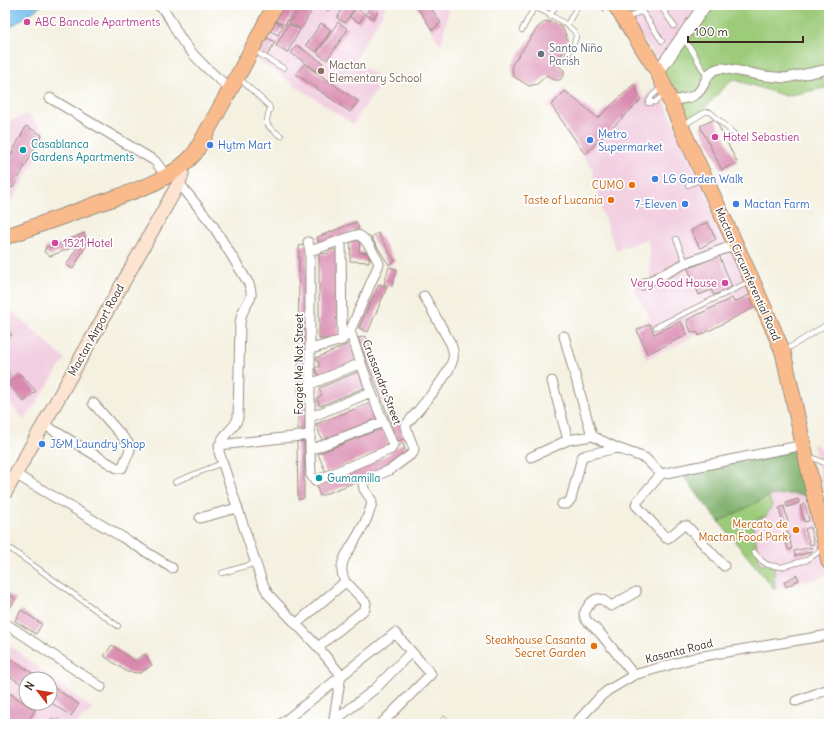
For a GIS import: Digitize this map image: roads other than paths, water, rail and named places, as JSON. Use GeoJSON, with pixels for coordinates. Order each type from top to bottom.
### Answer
{"type":"FeatureCollection","features":[{"type":"Feature","properties":{"kind":"main road"},"geometry":{"type":"LineString","coordinates":[[5,237],[138,190],[173,180],[182,166],[195,153],[275,5]]}},
{"type":"Feature","properties":{"kind":"main road","name":"Mactan Circumferential Road"},"geometry":{"type":"LineString","coordinates":[[615,5],[665,88],[681,127],[752,280],[783,352],[823,521],[829,562]]}},
{"type":"Feature","properties":{"kind":"main road","name":"Mactan Airport Road"},"geometry":{"type":"LineString","coordinates":[[5,493],[44,424],[173,180]]}},
{"type":"Feature","properties":{"kind":"street"},"geometry":{"type":"LineString","coordinates":[[158,5],[169,18],[183,43],[210,71],[234,82]]}},
{"type":"Feature","properties":{"kind":"street"},"geometry":{"type":"LineString","coordinates":[[705,5],[682,38],[665,88],[696,94],[700,90],[707,76],[717,68],[786,78],[829,69]]}},
{"type":"Feature","properties":{"kind":"street"},"geometry":{"type":"LineString","coordinates":[[50,98],[155,161],[212,224],[249,284],[251,299],[242,314],[240,323],[238,418],[235,424],[222,438],[219,444],[219,452],[262,582],[268,594],[318,647],[341,675]]}},
{"type":"Feature","properties":{"kind":"street"},"geometry":{"type":"LineString","coordinates":[[310,251],[356,235],[360,235],[379,264],[350,331],[342,340],[311,349]]}},
{"type":"Feature","properties":{"kind":"street"},"geometry":{"type":"LineString","coordinates":[[341,241],[342,340]]}},
{"type":"Feature","properties":{"kind":"street","name":"Forget Me Not Street"},"geometry":{"type":"LineString","coordinates":[[308,242],[310,251],[311,475],[316,481],[320,480]]}},
{"type":"Feature","properties":{"kind":"street"},"geometry":{"type":"LineString","coordinates":[[642,285],[686,263],[735,244]]}},
{"type":"Feature","properties":{"kind":"street"},"geometry":{"type":"LineString","coordinates":[[318,647],[365,609],[366,606],[364,601],[345,582],[342,565],[362,528],[371,507],[372,501],[364,489],[363,483],[365,480],[390,470],[413,452],[414,449],[406,426],[447,372],[453,358],[451,344],[424,296]]}},
{"type":"Feature","properties":{"kind":"street","name":"Crussandra Street"},"geometry":{"type":"LineString","coordinates":[[320,480],[391,449],[393,445],[371,392],[350,331]]}},
{"type":"Feature","properties":{"kind":"street"},"geometry":{"type":"LineString","coordinates":[[564,336],[592,436]]}},
{"type":"Feature","properties":{"kind":"street"},"geometry":{"type":"LineString","coordinates":[[311,384],[361,363]]}},
{"type":"Feature","properties":{"kind":"street"},"geometry":{"type":"LineString","coordinates":[[552,381],[568,440]]}},
{"type":"Feature","properties":{"kind":"street"},"geometry":{"type":"LineString","coordinates":[[311,417],[371,392]]}},
{"type":"Feature","properties":{"kind":"street"},"geometry":{"type":"LineString","coordinates":[[44,424],[117,468],[122,468],[130,450],[129,444],[93,403]]}},
{"type":"Feature","properties":{"kind":"street"},"geometry":{"type":"LineString","coordinates":[[310,450],[383,422]]}},
{"type":"Feature","properties":{"kind":"street"},"geometry":{"type":"LineString","coordinates":[[219,444],[310,435]]}},
{"type":"Feature","properties":{"kind":"street"},"geometry":{"type":"LineString","coordinates":[[531,457],[568,440],[592,436],[617,448],[645,458],[662,474]]}},
{"type":"Feature","properties":{"kind":"street"},"geometry":{"type":"LineString","coordinates":[[562,504],[568,504],[571,499],[582,457],[586,454],[617,448]]}},
{"type":"Feature","properties":{"kind":"street"},"geometry":{"type":"LineString","coordinates":[[724,566],[687,526],[683,526],[666,538],[647,516],[637,508],[636,502],[662,474],[805,450]]}},
{"type":"Feature","properties":{"kind":"street"},"geometry":{"type":"LineString","coordinates":[[15,474],[172,568]]}},
{"type":"Feature","properties":{"kind":"street"},"geometry":{"type":"LineString","coordinates":[[200,518],[237,508]]}},
{"type":"Feature","properties":{"kind":"street"},"geometry":{"type":"LineString","coordinates":[[296,624],[345,582]]}},
{"type":"Feature","properties":{"kind":"street"},"geometry":{"type":"LineString","coordinates":[[634,675],[600,632],[586,620],[584,614],[590,603],[596,600],[602,600],[611,606],[636,592]]}},
{"type":"Feature","properties":{"kind":"street"},"geometry":{"type":"LineString","coordinates":[[5,623],[101,687]]}},
{"type":"Feature","properties":{"kind":"street"},"geometry":{"type":"LineString","coordinates":[[281,724],[395,633],[410,652],[430,672],[430,676],[381,724]]}},
{"type":"Feature","properties":{"kind":"street","name":"Kasanta Road"},"geometry":{"type":"LineString","coordinates":[[575,724],[607,691],[634,675],[697,657],[829,635]]}},
{"type":"Feature","properties":{"kind":"street"},"geometry":{"type":"LineString","coordinates":[[332,723],[376,688],[410,652]]}},
{"type":"Feature","properties":{"kind":"street"},"geometry":{"type":"LineString","coordinates":[[332,723],[341,675]]}},
{"type":"Feature","properties":{"kind":"street"},"geometry":{"type":"LineString","coordinates":[[796,701],[829,689]]}},
{"type":"Feature","properties":{"kind":"lane"},"geometry":{"type":"LineString","coordinates":[[550,16],[556,5]]}},
{"type":"Feature","properties":{"kind":"lane"},"geometry":{"type":"LineString","coordinates":[[566,25],[578,5]]}},
{"type":"Feature","properties":{"kind":"lane"},"geometry":{"type":"LineString","coordinates":[[600,5],[606,9],[611,5]]}},
{"type":"Feature","properties":{"kind":"lane"},"geometry":{"type":"LineString","coordinates":[[660,5],[674,26]]}},
{"type":"Feature","properties":{"kind":"lane"},"geometry":{"type":"LineString","coordinates":[[522,30],[535,6],[566,25],[575,33],[576,37],[564,62]]}},
{"type":"Feature","properties":{"kind":"lane"},"geometry":{"type":"LineString","coordinates":[[625,20],[639,12],[643,13],[662,41]]}},
{"type":"Feature","properties":{"kind":"lane"},"geometry":{"type":"LineString","coordinates":[[682,38],[692,49],[707,76]]}},
{"type":"Feature","properties":{"kind":"lane"},"geometry":{"type":"LineString","coordinates":[[252,49],[283,68]]}},
{"type":"Feature","properties":{"kind":"lane"},"geometry":{"type":"LineString","coordinates":[[234,82],[269,106],[270,108],[266,118],[268,125],[280,136]]}},
{"type":"Feature","properties":{"kind":"lane"},"geometry":{"type":"LineString","coordinates":[[681,127],[705,112],[710,112],[734,134]]}},
{"type":"Feature","properties":{"kind":"lane"},"geometry":{"type":"LineString","coordinates":[[688,185],[704,177]]}},
{"type":"Feature","properties":{"kind":"lane"},"geometry":{"type":"LineString","coordinates":[[676,239],[686,263]]}},
{"type":"Feature","properties":{"kind":"lane"},"geometry":{"type":"LineString","coordinates":[[656,326],[752,280]]}},
{"type":"Feature","properties":{"kind":"lane"},"geometry":{"type":"LineString","coordinates":[[783,352],[829,324]]}},
{"type":"Feature","properties":{"kind":"lane"},"geometry":{"type":"LineString","coordinates":[[805,450],[829,466]]}},
{"type":"Feature","properties":{"kind":"lane"},"geometry":{"type":"LineString","coordinates":[[175,482],[222,462]]}},
{"type":"Feature","properties":{"kind":"lane"},"geometry":{"type":"LineString","coordinates":[[5,545],[118,626]]}},
{"type":"Feature","properties":{"kind":"lane"},"geometry":{"type":"LineString","coordinates":[[754,552],[768,565],[781,567],[807,560],[827,546]]}},
{"type":"Feature","properties":{"kind":"lane"},"geometry":{"type":"LineString","coordinates":[[222,572],[256,563]]}},
{"type":"Feature","properties":{"kind":"lane"},"geometry":{"type":"LineString","coordinates":[[444,719],[450,724]]}},
{"type":"Feature","properties":{"kind":"water"},"geometry":{"type":"Polygon","coordinates":[[[5,5],[42,5],[5,31],[5,5]]]}},
{"type":"Feature","properties":{"kind":"place","name":"ABC Bancale Apartments"},"geometry":{"type":"Point","coordinates":[27,22]}},
{"type":"Feature","properties":{"kind":"place","name":"Santo Niño Parish"},"geometry":{"type":"Point","coordinates":[541,54]}},
{"type":"Feature","properties":{"kind":"place","name":"Mactan Elementary School"},"geometry":{"type":"Point","coordinates":[321,71]}},
{"type":"Feature","properties":{"kind":"place","name":"Hotel Sebastien"},"geometry":{"type":"Point","coordinates":[715,137]}},
{"type":"Feature","properties":{"kind":"place","name":"Metro Supermarket"},"geometry":{"type":"Point","coordinates":[590,140]}},
{"type":"Feature","properties":{"kind":"place","name":"Hytm Mart"},"geometry":{"type":"Point","coordinates":[210,145]}},
{"type":"Feature","properties":{"kind":"place","name":"Casablanca Gardens Apartments"},"geometry":{"type":"Point","coordinates":[23,150]}},
{"type":"Feature","properties":{"kind":"place","name":"LG Garden Walk"},"geometry":{"type":"Point","coordinates":[655,179]}},
{"type":"Feature","properties":{"kind":"place","name":"CUMO"},"geometry":{"type":"Point","coordinates":[632,185]}},
{"type":"Feature","properties":{"kind":"place","name":"Taste of Lucania"},"geometry":{"type":"Point","coordinates":[611,200]}},
{"type":"Feature","properties":{"kind":"place","name":"7-Eleven"},"geometry":{"type":"Point","coordinates":[685,204]}},
{"type":"Feature","properties":{"kind":"place","name":"Mactan Farm"},"geometry":{"type":"Point","coordinates":[736,204]}},
{"type":"Feature","properties":{"kind":"place","name":"1521 Hotel"},"geometry":{"type":"Point","coordinates":[55,243]}},
{"type":"Feature","properties":{"kind":"place","name":"Very Good House"},"geometry":{"type":"Point","coordinates":[725,283]}},
{"type":"Feature","properties":{"kind":"place","name":"J&M Laundry Shop"},"geometry":{"type":"Point","coordinates":[42,444]}},
{"type":"Feature","properties":{"kind":"place","name":"Gumamilla"},"geometry":{"type":"Point","coordinates":[319,478]}},
{"type":"Feature","properties":{"kind":"place","name":"Mercato de Mactan Food Park"},"geometry":{"type":"Point","coordinates":[796,530]}},
{"type":"Feature","properties":{"kind":"place","name":"Steakhouse Casanta Secret Garden"},"geometry":{"type":"Point","coordinates":[594,646]}}]}
